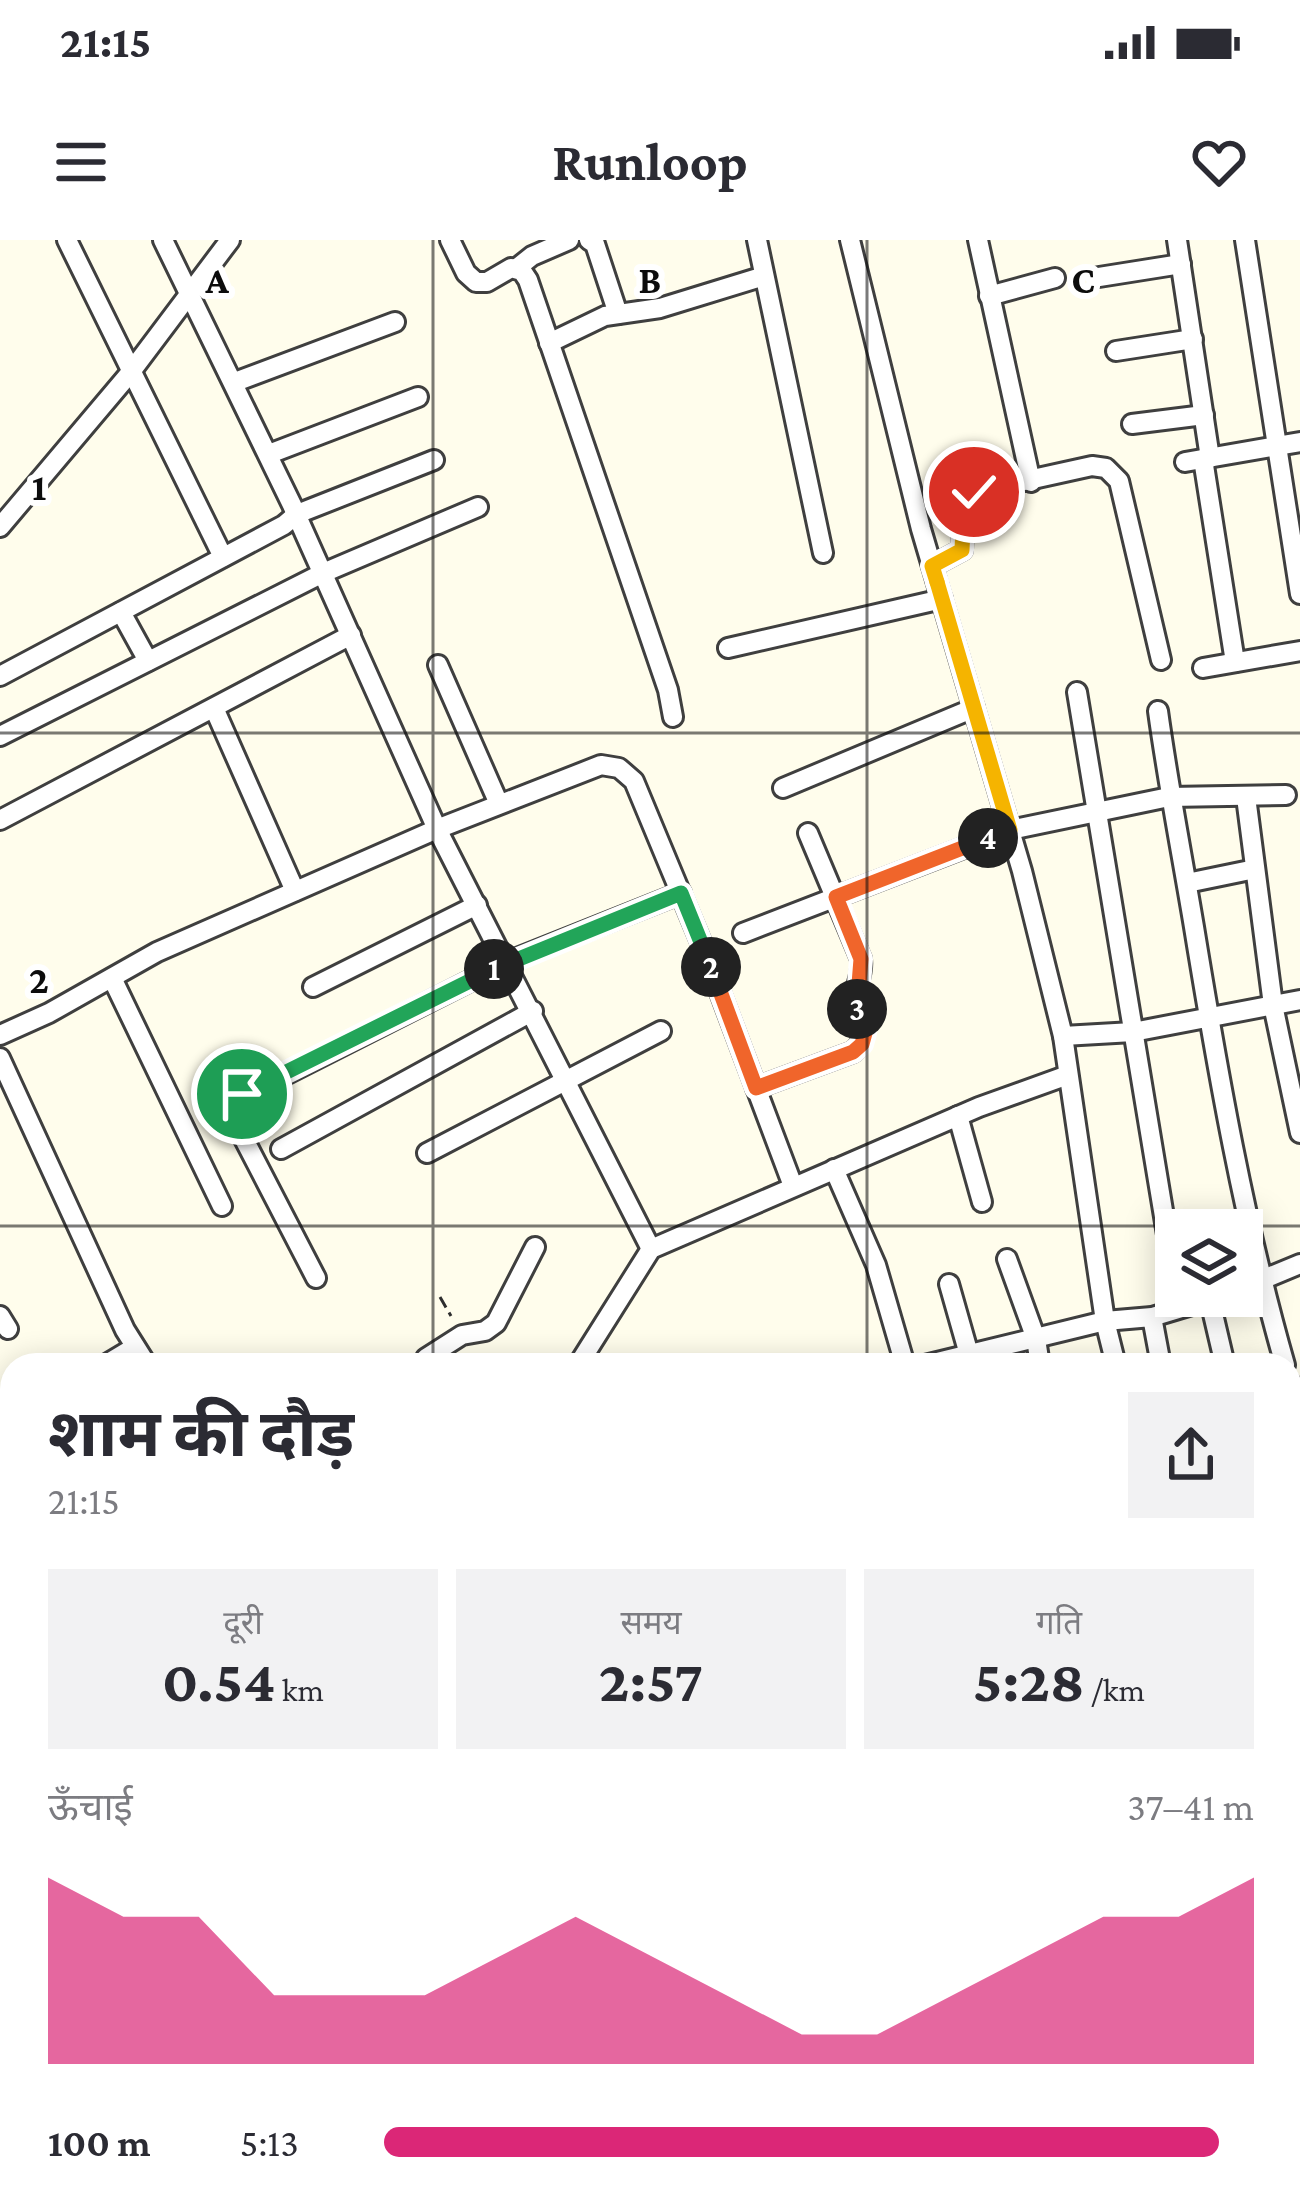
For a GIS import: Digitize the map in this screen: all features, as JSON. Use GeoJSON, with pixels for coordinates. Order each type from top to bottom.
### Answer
{"type":"FeatureCollection","features":[{"type":"Feature","properties":{"kind":"street"},"geometry":{"type":"LineString","coordinates":[[67,240],[223,557]]}},
{"type":"Feature","properties":{"kind":"street"},"geometry":{"type":"LineString","coordinates":[[163,240],[297,514],[437,830],[651,1249]]}},
{"type":"Feature","properties":{"kind":"street"},"geometry":{"type":"LineString","coordinates":[[0,527],[130,373],[230,240]]}},
{"type":"Feature","properties":{"kind":"street"},"geometry":{"type":"LineString","coordinates":[[450,240],[466,273],[476,282],[517,268],[569,240]]}},
{"type":"Feature","properties":{"kind":"street"},"geometry":{"type":"LineString","coordinates":[[590,240],[618,314]]}},
{"type":"Feature","properties":{"kind":"street"},"geometry":{"type":"LineString","coordinates":[[757,240],[823,553]]}},
{"type":"Feature","properties":{"kind":"street"},"geometry":{"type":"LineString","coordinates":[[850,240],[932,566],[1010,830],[1063,1036],[1113,1353]]}},
{"type":"Feature","properties":{"kind":"street"},"geometry":{"type":"LineString","coordinates":[[978,240],[1031,482]]}},
{"type":"Feature","properties":{"kind":"street"},"geometry":{"type":"LineString","coordinates":[[1178,240],[1204,415],[1199,460],[1235,662]]}},
{"type":"Feature","properties":{"kind":"street"},"geometry":{"type":"LineString","coordinates":[[1244,240],[1300,594]]}},
{"type":"Feature","properties":{"kind":"street"},"geometry":{"type":"LineString","coordinates":[[1099,277],[1181,264]]}},
{"type":"Feature","properties":{"kind":"street"},"geometry":{"type":"LineString","coordinates":[[517,268],[528,280],[673,717]]}},
{"type":"Feature","properties":{"kind":"street"},"geometry":{"type":"LineString","coordinates":[[549,343],[618,314],[660,308],[764,276]]}},
{"type":"Feature","properties":{"kind":"street"},"geometry":{"type":"LineString","coordinates":[[989,296],[1055,278]]}},
{"type":"Feature","properties":{"kind":"street"},"geometry":{"type":"LineString","coordinates":[[235,382],[395,322]]}},
{"type":"Feature","properties":{"kind":"street"},"geometry":{"type":"LineString","coordinates":[[1116,351],[1192,339]]}},
{"type":"Feature","properties":{"kind":"street"},"geometry":{"type":"LineString","coordinates":[[268,454],[418,397]]}},
{"type":"Feature","properties":{"kind":"street"},"geometry":{"type":"LineString","coordinates":[[1132,424],[1204,415]]}},
{"type":"Feature","properties":{"kind":"street"},"geometry":{"type":"LineString","coordinates":[[1199,460],[1300,442]]}},
{"type":"Feature","properties":{"kind":"street"},"geometry":{"type":"LineString","coordinates":[[0,676],[297,514],[434,460]]}},
{"type":"Feature","properties":{"kind":"street"},"geometry":{"type":"LineString","coordinates":[[932,566],[962,550],[967,496],[974,492],[1092,466],[1106,468],[1119,481],[1161,660]]}},
{"type":"Feature","properties":{"kind":"street"},"geometry":{"type":"LineString","coordinates":[[0,736],[322,573],[478,507]]}},
{"type":"Feature","properties":{"kind":"street"},"geometry":{"type":"LineString","coordinates":[[728,648],[942,599]]}},
{"type":"Feature","properties":{"kind":"street"},"geometry":{"type":"LineString","coordinates":[[121,611],[148,661]]}},
{"type":"Feature","properties":{"kind":"street"},"geometry":{"type":"LineString","coordinates":[[0,820],[351,635]]}},
{"type":"Feature","properties":{"kind":"street"},"geometry":{"type":"LineString","coordinates":[[1203,668],[1300,651]]}},
{"type":"Feature","properties":{"kind":"street"},"geometry":{"type":"LineString","coordinates":[[439,665],[499,804]]}},
{"type":"Feature","properties":{"kind":"street"},"geometry":{"type":"LineString","coordinates":[[1077,692],[1163,1209]]}},
{"type":"Feature","properties":{"kind":"street"},"geometry":{"type":"LineString","coordinates":[[214,708],[296,892]]}},
{"type":"Feature","properties":{"kind":"street"},"geometry":{"type":"LineString","coordinates":[[783,788],[974,708]]}},
{"type":"Feature","properties":{"kind":"street"},"geometry":{"type":"LineString","coordinates":[[1158,711],[1239,1209]]}},
{"type":"Feature","properties":{"kind":"street"},"geometry":{"type":"LineString","coordinates":[[0,1035],[50,1013],[158,952],[601,764],[619,768],[634,781],[793,1186]]}},
{"type":"Feature","properties":{"kind":"street"},"geometry":{"type":"LineString","coordinates":[[743,933],[1010,830],[1169,797],[1286,795]]}},
{"type":"Feature","properties":{"kind":"street"},"geometry":{"type":"LineString","coordinates":[[1246,797],[1273,1005],[1300,1133]]}},
{"type":"Feature","properties":{"kind":"street"},"geometry":{"type":"LineString","coordinates":[[756,1088],[853,1052],[865,1033],[855,997],[861,959],[808,833]]}},
{"type":"Feature","properties":{"kind":"street"},"geometry":{"type":"LineString","coordinates":[[1186,883],[1255,869]]}},
{"type":"Feature","properties":{"kind":"street"},"geometry":{"type":"LineString","coordinates":[[316,1278],[230,1112],[232,1102],[507,962],[681,893]]}},
{"type":"Feature","properties":{"kind":"street"},"geometry":{"type":"LineString","coordinates":[[313,987],[477,905]]}},
{"type":"Feature","properties":{"kind":"street"},"geometry":{"type":"LineString","coordinates":[[112,978],[221,1206]]}},
{"type":"Feature","properties":{"kind":"street"},"geometry":{"type":"LineString","coordinates":[[1063,1036],[1133,1032],[1300,1000]]}},
{"type":"Feature","properties":{"kind":"street"},"geometry":{"type":"LineString","coordinates":[[281,1148],[532,1011]]}},
{"type":"Feature","properties":{"kind":"street"},"geometry":{"type":"LineString","coordinates":[[427,1153],[661,1030]]}},
{"type":"Feature","properties":{"kind":"street"},"geometry":{"type":"LineString","coordinates":[[0,1058],[139,1353]]}},
{"type":"Feature","properties":{"kind":"street"},"geometry":{"type":"LineString","coordinates":[[586,1353],[651,1249],[958,1116],[1068,1075]]}},
{"type":"Feature","properties":{"kind":"street"},"geometry":{"type":"LineString","coordinates":[[958,1116],[982,1202]]}},
{"type":"Feature","properties":{"kind":"street"},"geometry":{"type":"LineString","coordinates":[[834,1169],[876,1265],[902,1353]]}},
{"type":"Feature","properties":{"kind":"street"},"geometry":{"type":"LineString","coordinates":[[440,1353],[462,1335],[485,1331],[496,1323],[536,1247]]}},
{"type":"Feature","properties":{"kind":"street"},"geometry":{"type":"LineString","coordinates":[[1007,1258],[1038,1353]]}},
{"type":"Feature","properties":{"kind":"street"},"geometry":{"type":"LineString","coordinates":[[1263,1279],[1300,1264]]}},
{"type":"Feature","properties":{"kind":"street"},"geometry":{"type":"LineString","coordinates":[[949,1284],[970,1353]]}},
{"type":"Feature","properties":{"kind":"street"},"geometry":{"type":"LineString","coordinates":[[1263,1313],[1280,1353]]}},
{"type":"Feature","properties":{"kind":"street"},"geometry":{"type":"LineString","coordinates":[[988,1353],[1105,1322],[1155,1315]]}},
{"type":"Feature","properties":{"kind":"street"},"geometry":{"type":"LineString","coordinates":[[1152,1317],[1159,1353]]}},
{"type":"Feature","properties":{"kind":"street"},"geometry":{"type":"LineString","coordinates":[[1218,1317],[1223,1353]]}},
{"type":"Feature","properties":{"kind":"street"},"geometry":{"type":"LineString","coordinates":[[124,1353],[135,1346]]}},
{"type":"Feature","properties":{"kind":"path"},"geometry":{"type":"LineString","coordinates":[[440,1297],[462,1335]]}},
{"type":"Feature","properties":{"kind":"route"},"geometry":{"type":"LineString","coordinates":[[242,1094],[507,962],[681,893],[756,1088],[853,1052],[865,1033],[855,997],[861,959],[836,897],[1010,830],[932,566],[962,550],[964,504],[974,492]]}}]}
